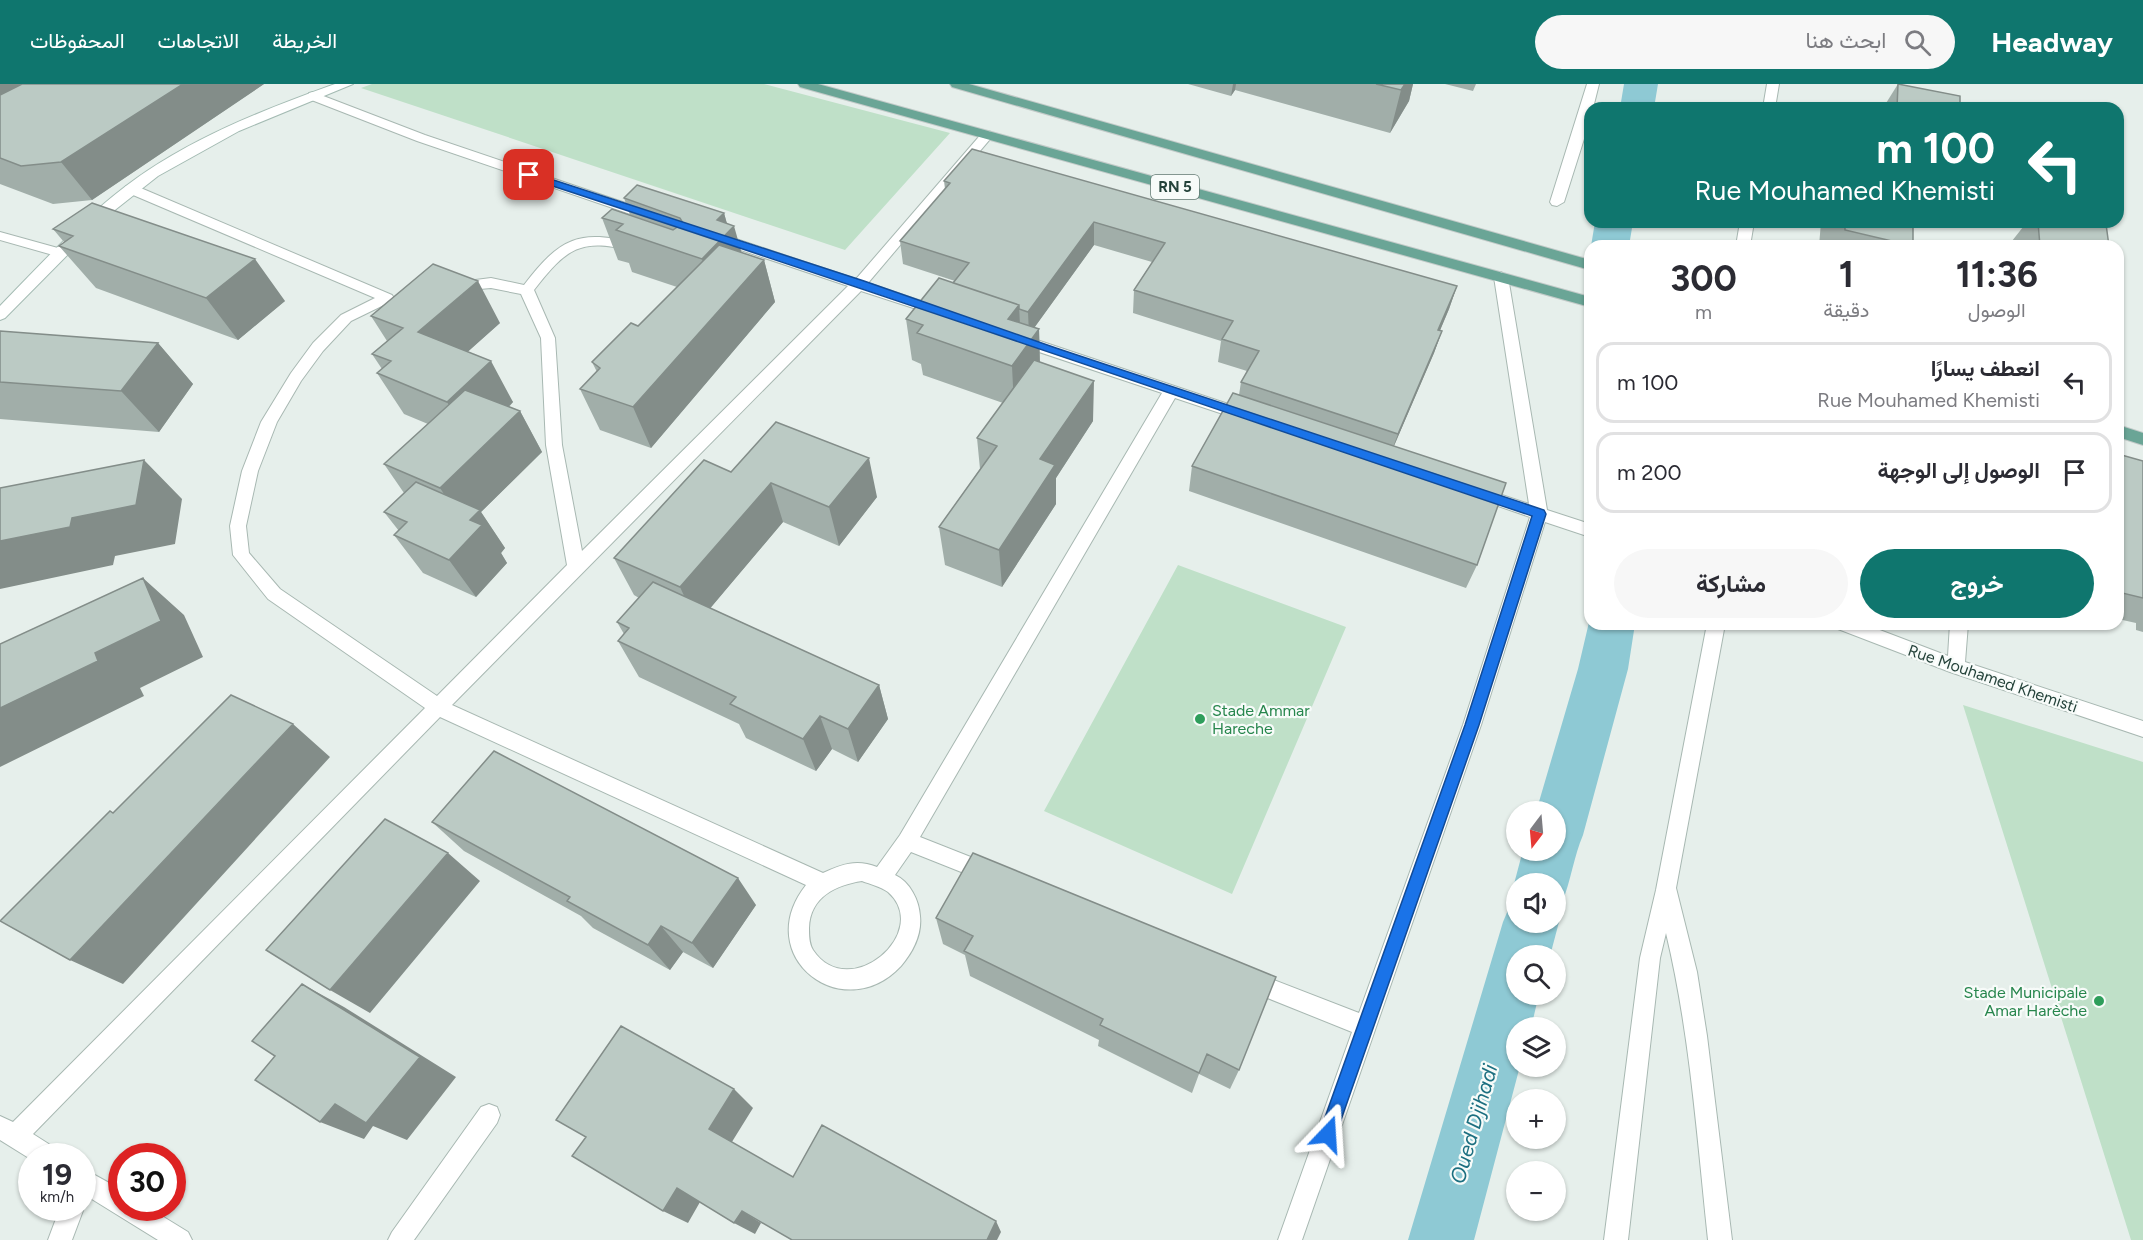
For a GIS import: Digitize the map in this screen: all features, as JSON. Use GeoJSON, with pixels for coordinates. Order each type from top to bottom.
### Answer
{"type":"FeatureCollection","features":[{"type":"Feature","properties":{"kind":"main road","name":"RN 5"},"geometry":{"type":"LineString","coordinates":[[804,84],[1584,300]]}},
{"type":"Feature","properties":{"kind":"main road","name":"RN 5"},"geometry":{"type":"LineString","coordinates":[[956,84],[1584,263]]}},
{"type":"Feature","properties":{"kind":"main road"},"geometry":{"type":"LineString","coordinates":[[2124,433],[2143,439]]}},
{"type":"Feature","properties":{"kind":"street"},"geometry":{"type":"LineString","coordinates":[[0,315],[60,253],[131,189],[168,164],[221,137],[313,96],[347,84]]}},
{"type":"Feature","properties":{"kind":"street"},"geometry":{"type":"LineString","coordinates":[[1588,102],[1593,84]]}},
{"type":"Feature","properties":{"kind":"street"},"geometry":{"type":"LineString","coordinates":[[1769,102],[1773,84]]}},
{"type":"Feature","properties":{"kind":"street"},"geometry":{"type":"LineString","coordinates":[[313,96],[421,138],[660,219]]}},
{"type":"Feature","properties":{"kind":"street"},"geometry":{"type":"LineString","coordinates":[[1557,202],[1584,119]]}},
{"type":"Feature","properties":{"kind":"street"},"geometry":{"type":"LineString","coordinates":[[27,1143],[8,1131],[439,708],[576,567],[860,283],[987,135]]}},
{"type":"Feature","properties":{"kind":"street"},"geometry":{"type":"LineString","coordinates":[[131,189],[393,297],[346,318],[318,347],[296,377],[269,422],[250,471],[238,526],[241,555],[274,594],[439,708],[823,883]]}},
{"type":"Feature","properties":{"kind":"street"},"geometry":{"type":"LineString","coordinates":[[704,234],[860,283],[957,317]]}},
{"type":"Feature","properties":{"kind":"street"},"geometry":{"type":"LineString","coordinates":[[0,236],[60,253]]}},
{"type":"Feature","properties":{"kind":"street"},"geometry":{"type":"LineString","coordinates":[[527,290],[542,271],[569,246],[590,239],[611,240],[644,251]]}},
{"type":"Feature","properties":{"kind":"street"},"geometry":{"type":"LineString","coordinates":[[1290,1240],[1472,725],[1539,514],[1502,277]]}},
{"type":"Feature","properties":{"kind":"street"},"geometry":{"type":"LineString","coordinates":[[442,288],[491,283],[527,290]]}},
{"type":"Feature","properties":{"kind":"street"},"geometry":{"type":"LineString","coordinates":[[527,290],[548,338],[554,445],[576,567]]}},
{"type":"Feature","properties":{"kind":"street"},"geometry":{"type":"LineString","coordinates":[[1000,333],[1260,421]]}},
{"type":"Feature","properties":{"kind":"street"},"geometry":{"type":"LineString","coordinates":[[883,875],[907,841],[1171,391]]}},
{"type":"Feature","properties":{"kind":"street"},"geometry":{"type":"LineString","coordinates":[[1461,488],[1584,529]]}},
{"type":"Feature","properties":{"kind":"street"},"geometry":{"type":"LineString","coordinates":[[1616,1240],[1650,958],[1666,888],[1715,630]]}},
{"type":"Feature","properties":{"kind":"street","name":"Rue Mouhamed Khemisti"},"geometry":{"type":"LineString","coordinates":[[1860,630],[1956,667],[2143,729]]}},
{"type":"Feature","properties":{"kind":"street"},"geometry":{"type":"LineString","coordinates":[[1956,667],[1959,630]]}},
{"type":"Feature","properties":{"kind":"street"},"geometry":{"type":"LineString","coordinates":[[907,841],[1005,881]]}},
{"type":"Feature","properties":{"kind":"street"},"geometry":{"type":"LineString","coordinates":[[863,871],[883,875],[898,886],[908,900],[912,918],[909,936],[900,954],[886,968],[867,977],[848,980],[829,976],[813,966],[802,951],[798,933],[801,915],[809,897],[823,883],[843,874],[863,871]]}},
{"type":"Feature","properties":{"kind":"street"},"geometry":{"type":"LineString","coordinates":[[1666,888],[1686,972],[1696,1036],[1720,1240]]}},
{"type":"Feature","properties":{"kind":"street"},"geometry":{"type":"LineString","coordinates":[[1235,974],[1366,1028]]}},
{"type":"Feature","properties":{"kind":"street"},"geometry":{"type":"LineString","coordinates":[[400,1240],[489,1115]]}},
{"type":"Feature","properties":{"kind":"street"},"geometry":{"type":"LineString","coordinates":[[60,1240],[67,1221]]}},
{"type":"Feature","properties":{"kind":"street"},"geometry":{"type":"LineString","coordinates":[[149,1221],[180,1240]]}},
{"type":"Feature","properties":{"kind":"green space"},"geometry":{"type":"Polygon","coordinates":[[[372,84],[764,84],[950,133],[845,250],[361,88],[372,84]]]}},
{"type":"Feature","properties":{"kind":"green space","name":"Stade Ammar Hareche"},"geometry":{"type":"Polygon","coordinates":[[[1178,565],[1346,627],[1232,894],[1044,811],[1178,565]]]}},
{"type":"Feature","properties":{"kind":"green space","name":"Stade Municipale Amar Harèche"},"geometry":{"type":"Polygon","coordinates":[[[1963,705],[2143,762],[2143,1240],[2131,1240],[1963,705]]]}},
{"type":"Feature","properties":{"kind":"building"},"geometry":{"type":"Polygon","coordinates":[[[22,84],[183,84],[61,162],[21,166],[0,158],[0,95],[22,84]]]}},
{"type":"Feature","properties":{"kind":"building"},"geometry":{"type":"Polygon","coordinates":[[[1376,84],[1405,84],[1401,90],[1376,84]]]}},
{"type":"Feature","properties":{"kind":"building"},"geometry":{"type":"Polygon","coordinates":[[[1898,84],[1960,96],[1960,102],[1897,102],[1898,84]]]}},
{"type":"Feature","properties":{"kind":"building"},"geometry":{"type":"Polygon","coordinates":[[[972,149],[1457,286],[1438,330],[1442,331],[1398,434],[1241,382],[1259,351],[1222,339],[1233,321],[1134,290],[1165,243],[1094,222],[1028,312],[1019,309],[1019,305],[953,283],[969,263],[900,241],[950,183],[944,181],[972,149]]]}},
{"type":"Feature","properties":{"kind":"building"},"geometry":{"type":"Polygon","coordinates":[[[637,185],[724,213],[717,220],[734,226],[702,259],[616,230],[623,224],[602,218],[612,209],[673,230],[683,223],[680,218],[624,198],[637,185]]]}},
{"type":"Feature","properties":{"kind":"building"},"geometry":{"type":"Polygon","coordinates":[[[92,203],[255,259],[206,298],[59,246],[73,236],[53,229],[92,203]]]}},
{"type":"Feature","properties":{"kind":"building"},"geometry":{"type":"Polygon","coordinates":[[[1845,228],[1913,228],[1913,240],[1888,240],[1845,230],[1845,228]]]}},
{"type":"Feature","properties":{"kind":"building"},"geometry":{"type":"Polygon","coordinates":[[[2038,228],[2107,228],[2108,240],[2040,240],[2038,228]]]}},
{"type":"Feature","properties":{"kind":"building"},"geometry":{"type":"Polygon","coordinates":[[[719,245],[764,260],[633,407],[580,389],[600,368],[592,362],[631,323],[638,326],[719,245]]]}},
{"type":"Feature","properties":{"kind":"building"},"geometry":{"type":"Polygon","coordinates":[[[433,264],[478,281],[418,332],[491,361],[447,402],[377,373],[391,361],[372,354],[403,328],[371,316],[433,264]]]}},
{"type":"Feature","properties":{"kind":"building"},"geometry":{"type":"Polygon","coordinates":[[[939,278],[1019,305],[1008,319],[1039,329],[1012,366],[917,333],[923,325],[906,319],[939,278]]]}},
{"type":"Feature","properties":{"kind":"building"},"geometry":{"type":"Polygon","coordinates":[[[0,331],[158,343],[121,391],[0,382],[0,331]]]}},
{"type":"Feature","properties":{"kind":"building"},"geometry":{"type":"Polygon","coordinates":[[[1034,360],[1094,381],[1040,459],[1055,465],[999,550],[939,527],[997,446],[977,438],[1034,360]]]}},
{"type":"Feature","properties":{"kind":"building"},"geometry":{"type":"Polygon","coordinates":[[[465,390],[520,411],[440,488],[384,464],[465,390]]]}},
{"type":"Feature","properties":{"kind":"building"},"geometry":{"type":"Polygon","coordinates":[[[1233,393],[1506,483],[1477,565],[1192,466],[1233,393]]]}},
{"type":"Feature","properties":{"kind":"building"},"geometry":{"type":"Polygon","coordinates":[[[776,422],[869,458],[829,507],[771,483],[680,587],[614,558],[704,460],[731,472],[776,422]]]}},
{"type":"Feature","properties":{"kind":"building"},"geometry":{"type":"Polygon","coordinates":[[[2124,456],[2143,461],[2143,598],[2124,593],[2124,456]]]}},
{"type":"Feature","properties":{"kind":"building"},"geometry":{"type":"Polygon","coordinates":[[[144,460],[136,505],[72,518],[70,527],[0,541],[0,488],[144,460]]]}},
{"type":"Feature","properties":{"kind":"building"},"geometry":{"type":"Polygon","coordinates":[[[416,482],[480,510],[470,520],[482,525],[449,560],[394,535],[407,522],[384,512],[416,482]]]}},
{"type":"Feature","properties":{"kind":"building"},"geometry":{"type":"Polygon","coordinates":[[[143,578],[161,621],[95,653],[98,661],[0,708],[0,644],[143,578]]]}},
{"type":"Feature","properties":{"kind":"building"},"geometry":{"type":"Polygon","coordinates":[[[653,582],[879,685],[848,729],[820,716],[803,739],[730,704],[736,697],[618,641],[629,628],[617,622],[653,582]]]}},
{"type":"Feature","properties":{"kind":"building"},"geometry":{"type":"Polygon","coordinates":[[[231,695],[293,724],[70,960],[0,921],[110,811],[113,813],[231,695]]]}},
{"type":"Feature","properties":{"kind":"building"},"geometry":{"type":"Polygon","coordinates":[[[494,751],[738,878],[692,943],[661,926],[648,945],[567,901],[570,897],[432,822],[494,751]]]}},
{"type":"Feature","properties":{"kind":"building"},"geometry":{"type":"Polygon","coordinates":[[[385,819],[448,853],[330,990],[266,950],[385,819]]]}},
{"type":"Feature","properties":{"kind":"building"},"geometry":{"type":"Polygon","coordinates":[[[973,853],[1276,977],[1239,1070],[1207,1054],[1199,1073],[1100,1025],[1103,1019],[964,951],[973,936],[936,918],[973,853]]]}},
{"type":"Feature","properties":{"kind":"building"},"geometry":{"type":"Polygon","coordinates":[[[302,984],[420,1057],[366,1123],[335,1104],[320,1122],[255,1080],[275,1056],[252,1041],[302,984]]]}},
{"type":"Feature","properties":{"kind":"building"},"geometry":{"type":"Polygon","coordinates":[[[621,1026],[734,1089],[709,1129],[793,1177],[822,1125],[996,1221],[987,1240],[792,1240],[742,1211],[734,1223],[677,1188],[663,1211],[572,1156],[586,1137],[556,1120],[621,1026]]]}},
{"type":"Feature","properties":{"kind":"waterway","name":"Oued Djihadi"},"geometry":{"type":"LineString","coordinates":[[1638,102],[1641,84]]}},
{"type":"Feature","properties":{"kind":"waterway","name":"Oued Djihadi"},"geometry":{"type":"LineString","coordinates":[[1611,240],[1613,228]]}},
{"type":"Feature","properties":{"kind":"waterway","name":"Oued Djihadi"},"geometry":{"type":"LineString","coordinates":[[1566,801],[1603,669],[1610,630]]}},
{"type":"Feature","properties":{"kind":"waterway","name":"Oued Djihadi"},"geometry":{"type":"LineString","coordinates":[[1545,873],[1548,861]]}},
{"type":"Feature","properties":{"kind":"waterway","name":"Oued Djihadi"},"geometry":{"type":"LineString","coordinates":[[1524,945],[1528,933]]}},
{"type":"Feature","properties":{"kind":"waterway","name":"Oued Djihadi"},"geometry":{"type":"LineString","coordinates":[[1441,1240],[1507,1005]]}},
{"type":"Feature","properties":{"kind":"place","name":"Stade Ammar Hareche"},"geometry":{"type":"Point","coordinates":[1200,719]}},
{"type":"Feature","properties":{"kind":"place","name":"Stade Municipale Amar Harèche"},"geometry":{"type":"Point","coordinates":[2099,1001]}},
{"type":"Feature","properties":{"kind":"route"},"geometry":{"type":"LineString","coordinates":[[529,175],[860,283],[1052,351],[1539,514],[1472,725],[1328,1134]]}}]}
